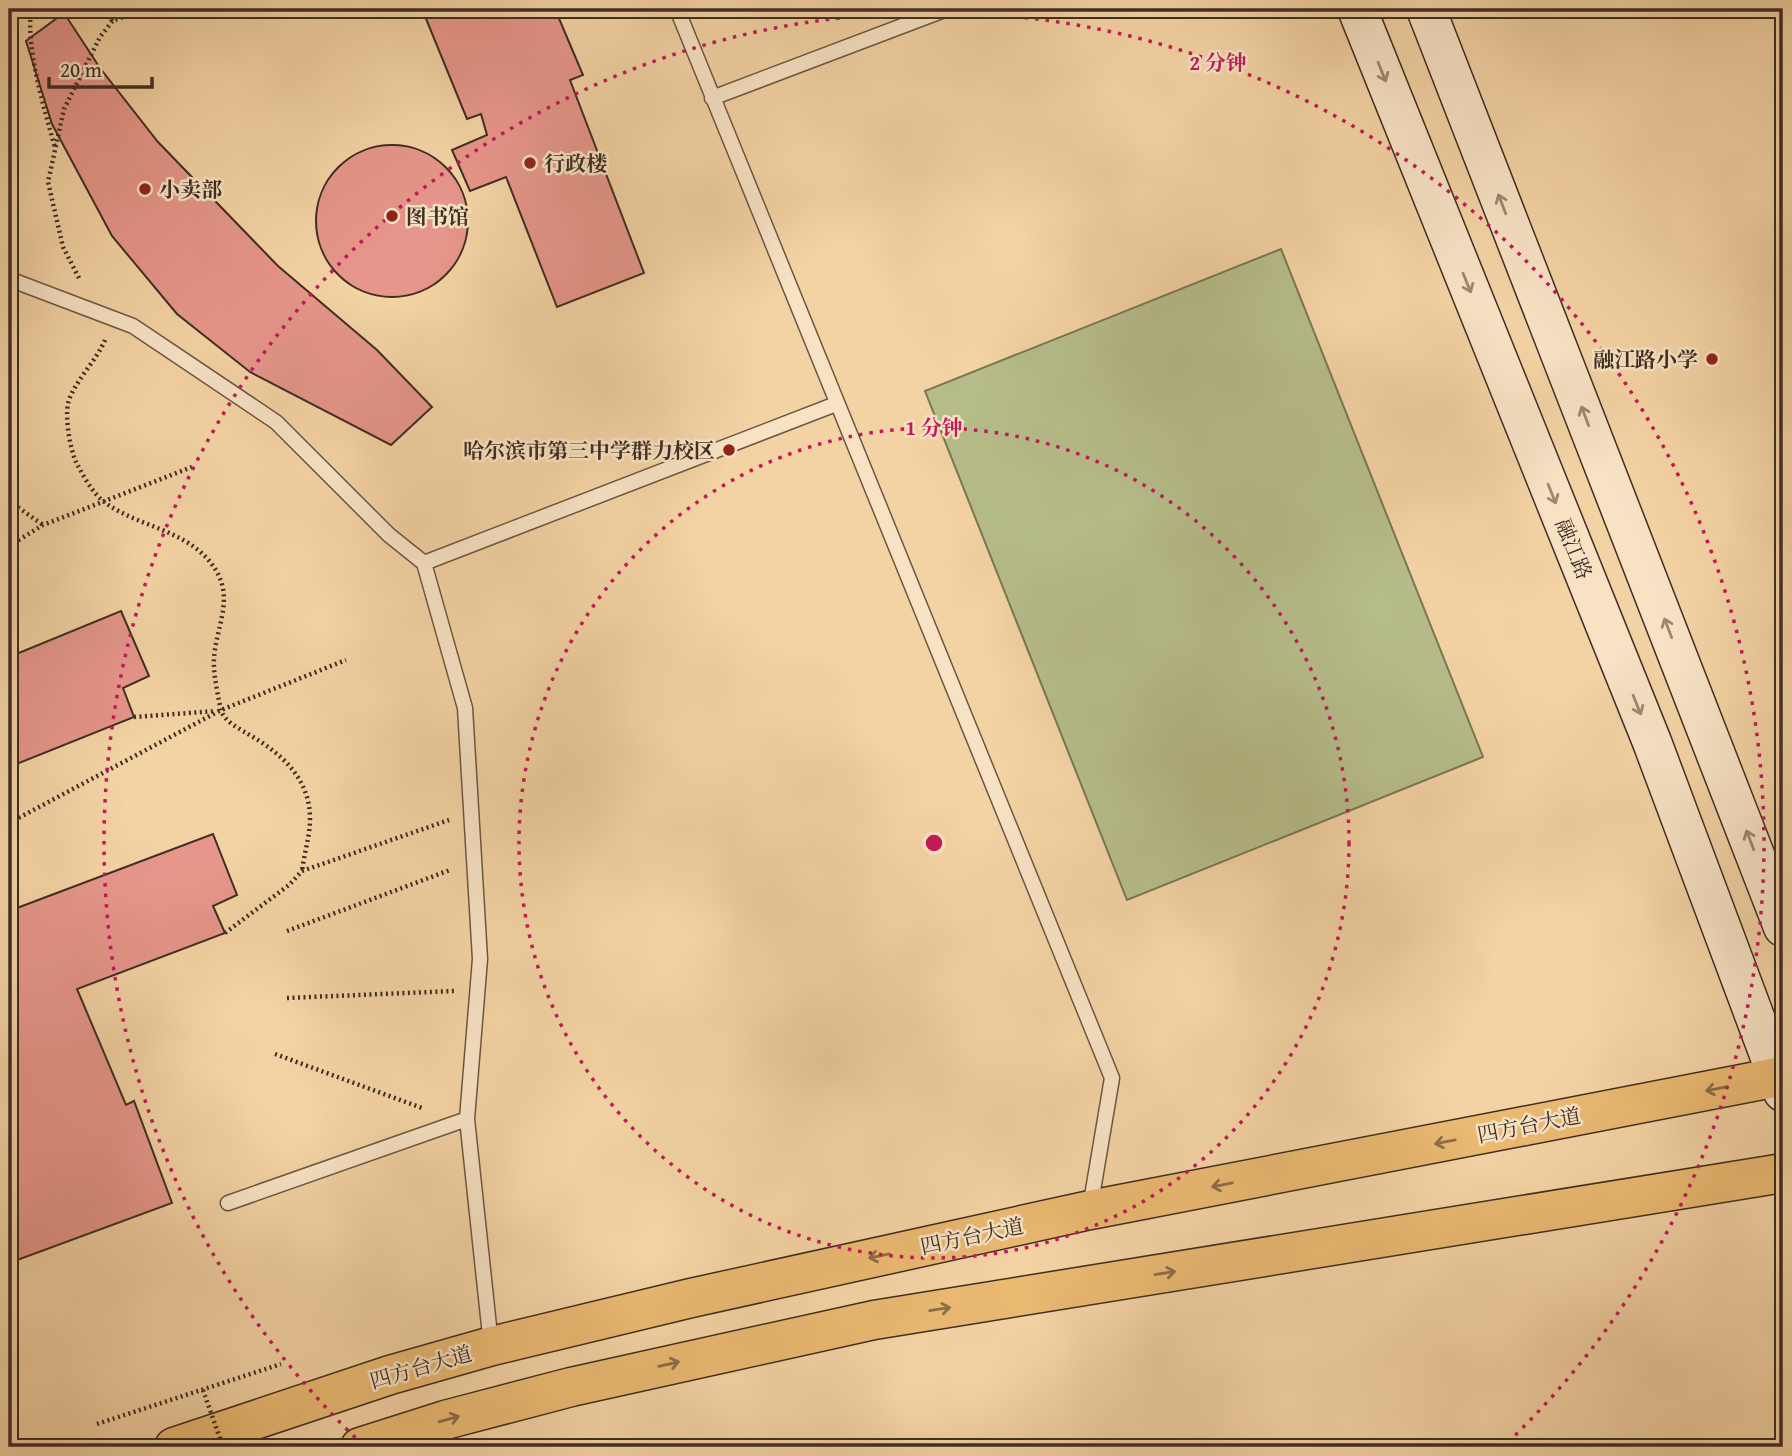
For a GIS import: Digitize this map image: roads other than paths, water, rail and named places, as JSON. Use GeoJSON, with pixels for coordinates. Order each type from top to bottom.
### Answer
{"type":"FeatureCollection","features":[{"type":"Feature","properties":{"kind":"main road","name":"融江路"},"geometry":{"type":"LineString","coordinates":[[1357,9],[1652,742],[1782,1082]]}},
{"type":"Feature","properties":{"kind":"main road"},"geometry":{"type":"LineString","coordinates":[[1426,9],[1783,927]]}},
{"type":"Feature","properties":{"kind":"main road","name":"四方台大道"},"geometry":{"type":"LineString","coordinates":[[174,1447],[390,1375],[492,1346],[704,1295],[1090,1210],[1782,1082]]}},
{"type":"Feature","properties":{"kind":"main road"},"geometry":{"type":"LineString","coordinates":[[360,1447],[445,1420],[571,1387],[874,1320],[1783,1174]]}},
{"type":"Feature","properties":{"kind":"lane"},"geometry":{"type":"LineString","coordinates":[[677,9],[1112,1078],[1090,1210]]}},
{"type":"Feature","properties":{"kind":"lane"},"geometry":{"type":"LineString","coordinates":[[712,98],[947,9]]}},
{"type":"Feature","properties":{"kind":"lane"},"geometry":{"type":"LineString","coordinates":[[9,279],[133,326],[276,422],[389,535],[424,563],[465,708],[480,959],[464,1121],[492,1346]]}},
{"type":"Feature","properties":{"kind":"lane"},"geometry":{"type":"LineString","coordinates":[[424,563],[836,404]]}},
{"type":"Feature","properties":{"kind":"lane"},"geometry":{"type":"LineString","coordinates":[[228,1203],[464,1121]]}},
{"type":"Feature","properties":{"kind":"place","name":"行政楼"},"geometry":{"type":"Point","coordinates":[530,163]}},
{"type":"Feature","properties":{"kind":"place","name":"小卖部"},"geometry":{"type":"Point","coordinates":[145,189]}},
{"type":"Feature","properties":{"kind":"place","name":"图书馆"},"geometry":{"type":"Point","coordinates":[392,216]}},
{"type":"Feature","properties":{"kind":"place","name":"融江路小学"},"geometry":{"type":"Point","coordinates":[1712,359]}},
{"type":"Feature","properties":{"kind":"place","name":"哈尔滨市第三中学群力校区"},"geometry":{"type":"Point","coordinates":[729,450]}}]}
